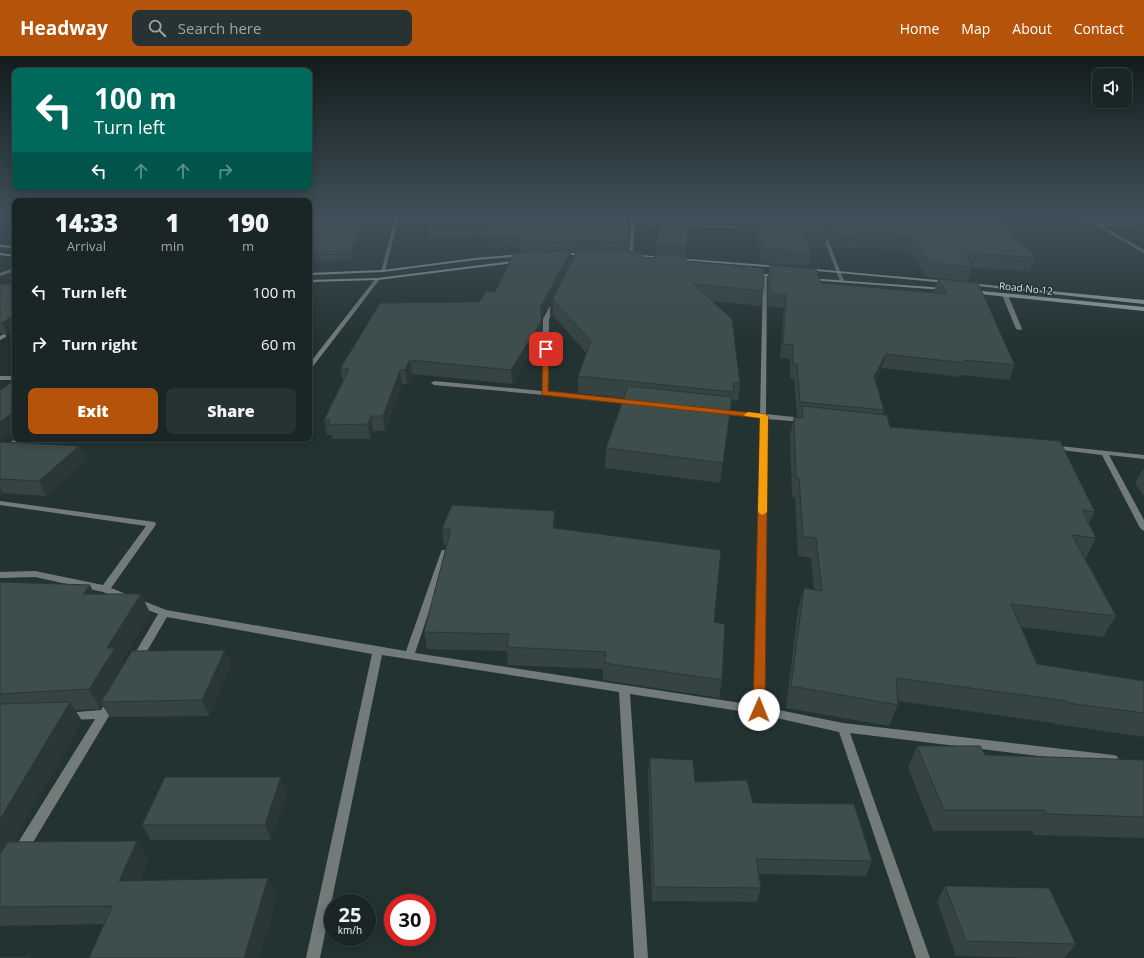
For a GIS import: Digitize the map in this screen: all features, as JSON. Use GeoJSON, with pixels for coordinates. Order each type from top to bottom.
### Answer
{"type":"FeatureCollection","features":[{"type":"Feature","properties":{"kind":"main road"},"geometry":{"type":"LineString","coordinates":[[312,274],[383,271],[486,258]]}},
{"type":"Feature","properties":{"kind":"main road"},"geometry":{"type":"LineString","coordinates":[[671,258],[788,267]]}},
{"type":"Feature","properties":{"kind":"main road"},"geometry":{"type":"LineString","coordinates":[[556,260],[576,260]]}},
{"type":"Feature","properties":{"kind":"main road"},"geometry":{"type":"LineString","coordinates":[[312,282],[378,279],[526,261]]}},
{"type":"Feature","properties":{"kind":"main road"},"geometry":{"type":"LineString","coordinates":[[802,268],[955,283]]}},
{"type":"Feature","properties":{"kind":"main road"},"geometry":{"type":"LineString","coordinates":[[742,273],[788,277]]}},
{"type":"Feature","properties":{"kind":"main road"},"geometry":{"type":"LineString","coordinates":[[804,278],[953,290]]}},
{"type":"Feature","properties":{"kind":"main road"},"geometry":{"type":"LineString","coordinates":[[963,284],[1144,302]]}},
{"type":"Feature","properties":{"kind":"main road","name":"Road No 12"},"geometry":{"type":"LineString","coordinates":[[968,292],[1144,309]]}},
{"type":"Feature","properties":{"kind":"street"},"geometry":{"type":"LineString","coordinates":[[383,271],[387,258]]}},
{"type":"Feature","properties":{"kind":"street"},"geometry":{"type":"LineString","coordinates":[[833,258],[842,281]]}},
{"type":"Feature","properties":{"kind":"street"},"geometry":{"type":"LineString","coordinates":[[0,275],[12,270]]}},
{"type":"Feature","properties":{"kind":"street"},"geometry":{"type":"LineString","coordinates":[[759,710],[766,275]]}},
{"type":"Feature","properties":{"kind":"street"},"geometry":{"type":"LineString","coordinates":[[312,364],[378,279]]}},
{"type":"Feature","properties":{"kind":"street"},"geometry":{"type":"LineString","coordinates":[[545,393],[546,319],[560,293]]}},
{"type":"Feature","properties":{"kind":"street"},"geometry":{"type":"LineString","coordinates":[[1005,295],[1019,329]]}},
{"type":"Feature","properties":{"kind":"street"},"geometry":{"type":"LineString","coordinates":[[0,378],[12,378]]}},
{"type":"Feature","properties":{"kind":"street"},"geometry":{"type":"LineString","coordinates":[[434,383],[639,403]]}},
{"type":"Feature","properties":{"kind":"street"},"geometry":{"type":"LineString","coordinates":[[709,410],[811,421]]}},
{"type":"Feature","properties":{"kind":"street"},"geometry":{"type":"LineString","coordinates":[[0,454],[15,442]]}},
{"type":"Feature","properties":{"kind":"street"},"geometry":{"type":"LineString","coordinates":[[1048,446],[1144,457]]}},
{"type":"Feature","properties":{"kind":"street"},"geometry":{"type":"LineString","coordinates":[[1104,452],[1144,528]]}},
{"type":"Feature","properties":{"kind":"street"},"geometry":{"type":"LineString","coordinates":[[0,503],[152,524],[105,589]]}},
{"type":"Feature","properties":{"kind":"street"},"geometry":{"type":"LineString","coordinates":[[409,656],[446,552]]}},
{"type":"Feature","properties":{"kind":"street"},"geometry":{"type":"LineString","coordinates":[[0,575],[35,574],[105,589],[164,612],[378,652],[759,710],[843,728],[1120,760]]}},
{"type":"Feature","properties":{"kind":"street"},"geometry":{"type":"LineString","coordinates":[[132,667],[164,612]]}},
{"type":"Feature","properties":{"kind":"street"},"geometry":{"type":"LineString","coordinates":[[313,958],[378,652]]}},
{"type":"Feature","properties":{"kind":"street"},"geometry":{"type":"LineString","coordinates":[[624,689],[641,958]]}},
{"type":"Feature","properties":{"kind":"street"},"geometry":{"type":"LineString","coordinates":[[17,856],[116,694]]}},
{"type":"Feature","properties":{"kind":"street"},"geometry":{"type":"LineString","coordinates":[[60,716],[104,714]]}},
{"type":"Feature","properties":{"kind":"street"},"geometry":{"type":"LineString","coordinates":[[843,728],[923,958]]}},
{"type":"Feature","properties":{"kind":"building"},"geometry":{"type":"Polygon","coordinates":[[[512,258],[567,258],[541,306],[541,322],[511,370],[410,360],[405,370],[400,370],[383,416],[371,416],[368,424],[328,425],[330,420],[324,420],[349,369],[340,369],[380,303],[479,302],[487,291],[495,292],[512,258]]]}},
{"type":"Feature","properties":{"kind":"building"},"geometry":{"type":"Polygon","coordinates":[[[573,258],[686,258],[686,261],[764,268],[763,291],[693,284],[732,319],[740,383],[734,383],[733,392],[578,376],[591,341],[553,300],[550,304],[573,258]]]}},
{"type":"Feature","properties":{"kind":"building"},"geometry":{"type":"Polygon","coordinates":[[[927,258],[968,258],[972,267],[930,263],[927,258]]]}},
{"type":"Feature","properties":{"kind":"building"},"geometry":{"type":"Polygon","coordinates":[[[770,265],[816,269],[821,283],[947,294],[938,279],[978,283],[1015,365],[964,360],[965,363],[886,354],[874,376],[884,410],[800,402],[797,364],[793,364],[793,345],[783,344],[786,295],[770,294],[770,265]]]}},
{"type":"Feature","properties":{"kind":"building"},"geometry":{"type":"Polygon","coordinates":[[[0,284],[12,285],[12,316],[0,323],[0,284]]]}},
{"type":"Feature","properties":{"kind":"building"},"geometry":{"type":"Polygon","coordinates":[[[12,382],[12,413],[0,422],[0,390],[12,382]]]}},
{"type":"Feature","properties":{"kind":"building"},"geometry":{"type":"Polygon","coordinates":[[[628,386],[732,397],[723,463],[606,448],[628,386]]]}},
{"type":"Feature","properties":{"kind":"building"},"geometry":{"type":"Polygon","coordinates":[[[802,406],[887,415],[890,427],[1060,441],[1095,512],[1082,510],[1096,538],[1072,535],[1116,616],[1011,604],[1037,664],[1144,681],[1144,713],[896,678],[898,705],[791,686],[804,588],[822,591],[816,538],[803,536],[799,478],[796,478],[794,417],[803,418],[802,406]]]}},
{"type":"Feature","properties":{"kind":"building"},"geometry":{"type":"Polygon","coordinates":[[[0,442],[79,446],[39,481],[0,479],[0,442]]]}},
{"type":"Feature","properties":{"kind":"building"},"geometry":{"type":"Polygon","coordinates":[[[452,505],[555,511],[553,528],[721,550],[714,622],[725,624],[722,680],[604,663],[606,652],[507,647],[509,634],[424,632],[451,529],[442,529],[452,505]]]}},
{"type":"Feature","properties":{"kind":"building"},"geometry":{"type":"Polygon","coordinates":[[[0,582],[90,585],[83,594],[141,594],[107,648],[115,648],[89,689],[0,694],[0,582]]]}},
{"type":"Feature","properties":{"kind":"building"},"geometry":{"type":"Polygon","coordinates":[[[225,650],[202,700],[101,702],[132,651],[225,650]]]}},
{"type":"Feature","properties":{"kind":"building"},"geometry":{"type":"Polygon","coordinates":[[[70,702],[0,819],[0,704],[70,702]]]}},
{"type":"Feature","properties":{"kind":"building"},"geometry":{"type":"Polygon","coordinates":[[[917,746],[980,746],[985,755],[1144,760],[1144,817],[1047,814],[1045,810],[944,810],[917,746]]]}},
{"type":"Feature","properties":{"kind":"building"},"geometry":{"type":"Polygon","coordinates":[[[650,758],[693,760],[695,782],[747,780],[753,803],[854,804],[872,861],[756,859],[761,888],[654,887],[650,758]]]}},
{"type":"Feature","properties":{"kind":"building"},"geometry":{"type":"Polygon","coordinates":[[[165,777],[281,777],[265,825],[142,825],[165,777]]]}},
{"type":"Feature","properties":{"kind":"building"},"geometry":{"type":"Polygon","coordinates":[[[137,841],[119,881],[268,878],[244,958],[89,958],[112,906],[0,907],[0,854],[8,842],[137,841]]]}},
{"type":"Feature","properties":{"kind":"building"},"geometry":{"type":"Polygon","coordinates":[[[945,886],[1049,888],[1076,944],[966,941],[945,886]]]}},
{"type":"Feature","properties":{"kind":"building"},"geometry":{"type":"Polygon","coordinates":[[[0,957],[31,957],[0,958],[0,957]]]}},
{"type":"Feature","properties":{"kind":"slow traffic"},"geometry":{"type":"LineString","coordinates":[[748,415],[764,416],[762,512]]}},
{"type":"Feature","properties":{"kind":"route"},"geometry":{"type":"LineString","coordinates":[[546,349],[545,393],[764,416],[759,710]]}}]}
